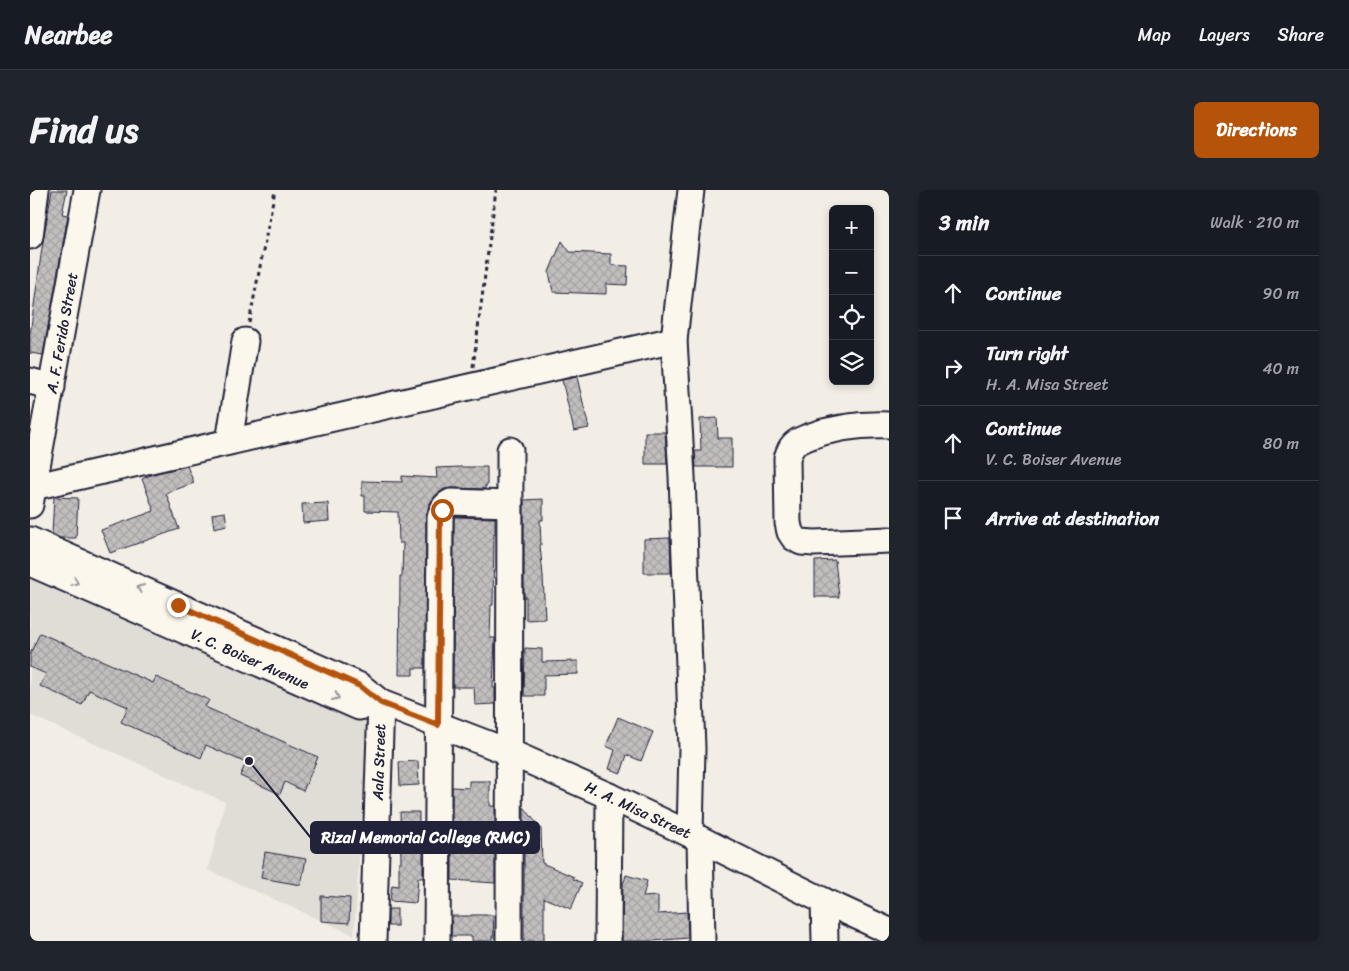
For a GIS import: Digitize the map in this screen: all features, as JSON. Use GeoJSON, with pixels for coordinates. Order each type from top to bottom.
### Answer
{"type":"FeatureCollection","features":[{"type":"Feature","properties":{"kind":"street"},"geometry":{"type":"LineString","coordinates":[[30,236],[36,190]]}},
{"type":"Feature","properties":{"kind":"street","name":"A. F. Ferido Street"},"geometry":{"type":"LineString","coordinates":[[32,496],[41,384],[87,190]]}},
{"type":"Feature","properties":{"kind":"street"},"geometry":{"type":"LineString","coordinates":[[691,190],[674,340],[682,476],[695,837],[702,941]]}},
{"type":"Feature","properties":{"kind":"street"},"geometry":{"type":"LineString","coordinates":[[32,496],[229,442],[674,340]]}},
{"type":"Feature","properties":{"kind":"street"},"geometry":{"type":"LineString","coordinates":[[229,442],[245,341]]}},
{"type":"Feature","properties":{"kind":"street"},"geometry":{"type":"LineString","coordinates":[[889,425],[873,424],[816,434],[797,441],[790,448],[787,458],[788,523],[794,538],[801,542],[814,543],[889,540]]}},
{"type":"Feature","properties":{"kind":"street"},"geometry":{"type":"LineString","coordinates":[[508,941],[510,450]]}},
{"type":"Feature","properties":{"kind":"street"},"geometry":{"type":"LineString","coordinates":[[437,941],[440,518],[442,510],[451,502],[509,504]]}},
{"type":"Feature","properties":{"kind":"street","name":"V. C. Boiser Avenue"},"geometry":{"type":"LineString","coordinates":[[30,540],[174,614],[367,699]]}},
{"type":"Feature","properties":{"kind":"street","name":"V. C. Boiser Avenue"},"geometry":{"type":"LineString","coordinates":[[30,563],[174,614]]}},
{"type":"Feature","properties":{"kind":"street","name":"H. A. Misa Street"},"geometry":{"type":"LineString","coordinates":[[367,699],[509,752],[609,796],[889,931]]}},
{"type":"Feature","properties":{"kind":"street","name":"Aala Street"},"geometry":{"type":"LineString","coordinates":[[367,699],[373,941]]}},
{"type":"Feature","properties":{"kind":"street"},"geometry":{"type":"LineString","coordinates":[[608,941],[609,796]]}},
{"type":"Feature","properties":{"kind":"street"},"geometry":{"type":"LineString","coordinates":[[824,901],[825,941]]}},
{"type":"Feature","properties":{"kind":"path"},"geometry":{"type":"LineString","coordinates":[[245,341],[275,190]]}},
{"type":"Feature","properties":{"kind":"path"},"geometry":{"type":"LineString","coordinates":[[470,388],[496,190]]}},
{"type":"Feature","properties":{"kind":"shaded area"},"geometry":{"type":"Polygon","coordinates":[[[30,576],[368,719],[354,935],[208,870],[225,802],[30,715],[30,576]]]}},
{"type":"Feature","properties":{"kind":"building"},"geometry":{"type":"Polygon","coordinates":[[[52,190],[67,190],[62,214],[68,215],[43,355],[30,353],[30,334],[52,190]]]}},
{"type":"Feature","properties":{"kind":"building"},"geometry":{"type":"Polygon","coordinates":[[[562,241],[570,252],[611,254],[611,265],[628,266],[627,285],[606,284],[606,294],[553,292],[549,272],[562,241]]]}},
{"type":"Feature","properties":{"kind":"building"},"geometry":{"type":"Polygon","coordinates":[[[577,377],[589,428],[574,431],[562,380],[577,377]]]}},
{"type":"Feature","properties":{"kind":"building"},"geometry":{"type":"Polygon","coordinates":[[[717,418],[718,438],[732,438],[732,467],[696,467],[695,451],[701,451],[700,419],[717,418]]]}},
{"type":"Feature","properties":{"kind":"building"},"geometry":{"type":"Polygon","coordinates":[[[645,432],[665,432],[667,464],[645,464],[645,432]]]}},
{"type":"Feature","properties":{"kind":"building"},"geometry":{"type":"Polygon","coordinates":[[[187,466],[194,483],[166,493],[179,529],[110,553],[101,530],[154,511],[142,479],[153,474],[187,466]]]}},
{"type":"Feature","properties":{"kind":"building"},"geometry":{"type":"Polygon","coordinates":[[[487,467],[487,486],[485,486],[485,489],[444,489],[436,495],[429,505],[426,518],[425,668],[413,668],[413,675],[399,675],[400,576],[402,576],[403,543],[399,543],[398,512],[365,511],[362,481],[402,482],[402,476],[437,478],[436,468],[487,467]]]}},
{"type":"Feature","properties":{"kind":"building"},"geometry":{"type":"Polygon","coordinates":[[[54,497],[78,498],[76,538],[60,538],[52,534],[54,497]]]}},
{"type":"Feature","properties":{"kind":"building"},"geometry":{"type":"Polygon","coordinates":[[[543,499],[543,520],[540,520],[540,545],[545,619],[526,620],[526,597],[524,597],[524,500],[543,499]]]}},
{"type":"Feature","properties":{"kind":"building"},"geometry":{"type":"Polygon","coordinates":[[[328,503],[329,521],[303,523],[302,504],[328,503]]]}},
{"type":"Feature","properties":{"kind":"building"},"geometry":{"type":"Polygon","coordinates":[[[225,512],[227,525],[214,528],[212,514],[225,512]]]}},
{"type":"Feature","properties":{"kind":"building"},"geometry":{"type":"Polygon","coordinates":[[[455,517],[495,518],[493,605],[491,605],[490,638],[495,638],[493,688],[495,688],[495,704],[475,705],[474,687],[453,687],[455,517]]]}},
{"type":"Feature","properties":{"kind":"building"},"geometry":{"type":"Polygon","coordinates":[[[670,538],[671,573],[644,573],[644,539],[670,538]]]}},
{"type":"Feature","properties":{"kind":"building"},"geometry":{"type":"Polygon","coordinates":[[[835,560],[839,597],[815,597],[815,561],[835,560]]]}},
{"type":"Feature","properties":{"kind":"building"},"geometry":{"type":"Polygon","coordinates":[[[40,633],[153,683],[156,677],[209,700],[205,707],[318,757],[303,791],[285,782],[280,794],[240,776],[246,763],[206,745],[201,758],[121,722],[128,707],[89,690],[82,705],[40,686],[46,674],[30,667],[30,654],[40,633]]]}},
{"type":"Feature","properties":{"kind":"building"},"geometry":{"type":"Polygon","coordinates":[[[525,648],[542,649],[542,662],[578,661],[578,674],[544,675],[544,696],[524,696],[525,648]]]}},
{"type":"Feature","properties":{"kind":"building"},"geometry":{"type":"Polygon","coordinates":[[[618,717],[653,732],[641,761],[627,755],[621,773],[609,769],[615,750],[606,746],[618,717]]]}},
{"type":"Feature","properties":{"kind":"building"},"geometry":{"type":"Polygon","coordinates":[[[418,761],[419,785],[400,786],[399,762],[418,761]]]}},
{"type":"Feature","properties":{"kind":"building"},"geometry":{"type":"Polygon","coordinates":[[[469,781],[490,781],[490,806],[495,806],[495,883],[452,880],[452,787],[469,788],[469,781]]]}},
{"type":"Feature","properties":{"kind":"building"},"geometry":{"type":"Polygon","coordinates":[[[524,807],[541,829],[542,863],[574,877],[573,879],[582,883],[571,909],[544,898],[544,941],[524,941],[524,807]]]}},
{"type":"Feature","properties":{"kind":"building"},"geometry":{"type":"Polygon","coordinates":[[[400,812],[419,812],[419,839],[423,839],[423,878],[418,878],[416,903],[390,901],[392,885],[399,886],[399,862],[401,862],[400,812]]]}},
{"type":"Feature","properties":{"kind":"building"},"geometry":{"type":"Polygon","coordinates":[[[265,852],[306,859],[301,885],[261,878],[265,852]]]}},
{"type":"Feature","properties":{"kind":"building"},"geometry":{"type":"Polygon","coordinates":[[[626,875],[647,881],[643,897],[658,896],[658,914],[687,912],[688,938],[622,941],[623,882],[626,875]]]}},
{"type":"Feature","properties":{"kind":"building"},"geometry":{"type":"Polygon","coordinates":[[[321,896],[350,898],[349,923],[321,921],[321,896]]]}},
{"type":"Feature","properties":{"kind":"building"},"geometry":{"type":"Polygon","coordinates":[[[388,909],[397,909],[397,926],[388,926],[388,909]]]}},
{"type":"Feature","properties":{"kind":"building"},"geometry":{"type":"Polygon","coordinates":[[[493,915],[494,936],[492,936],[492,941],[472,941],[472,936],[451,936],[452,916],[493,915]]]}},
{"type":"Feature","properties":{"kind":"place","name":"Rizal Memorial College (RMC)"},"geometry":{"type":"Point","coordinates":[249,761]}},
{"type":"Feature","properties":{"kind":"route"},"geometry":{"type":"LineString","coordinates":[[178,605],[360,686],[381,703],[438,725],[440,518],[442,510]]}}]}
